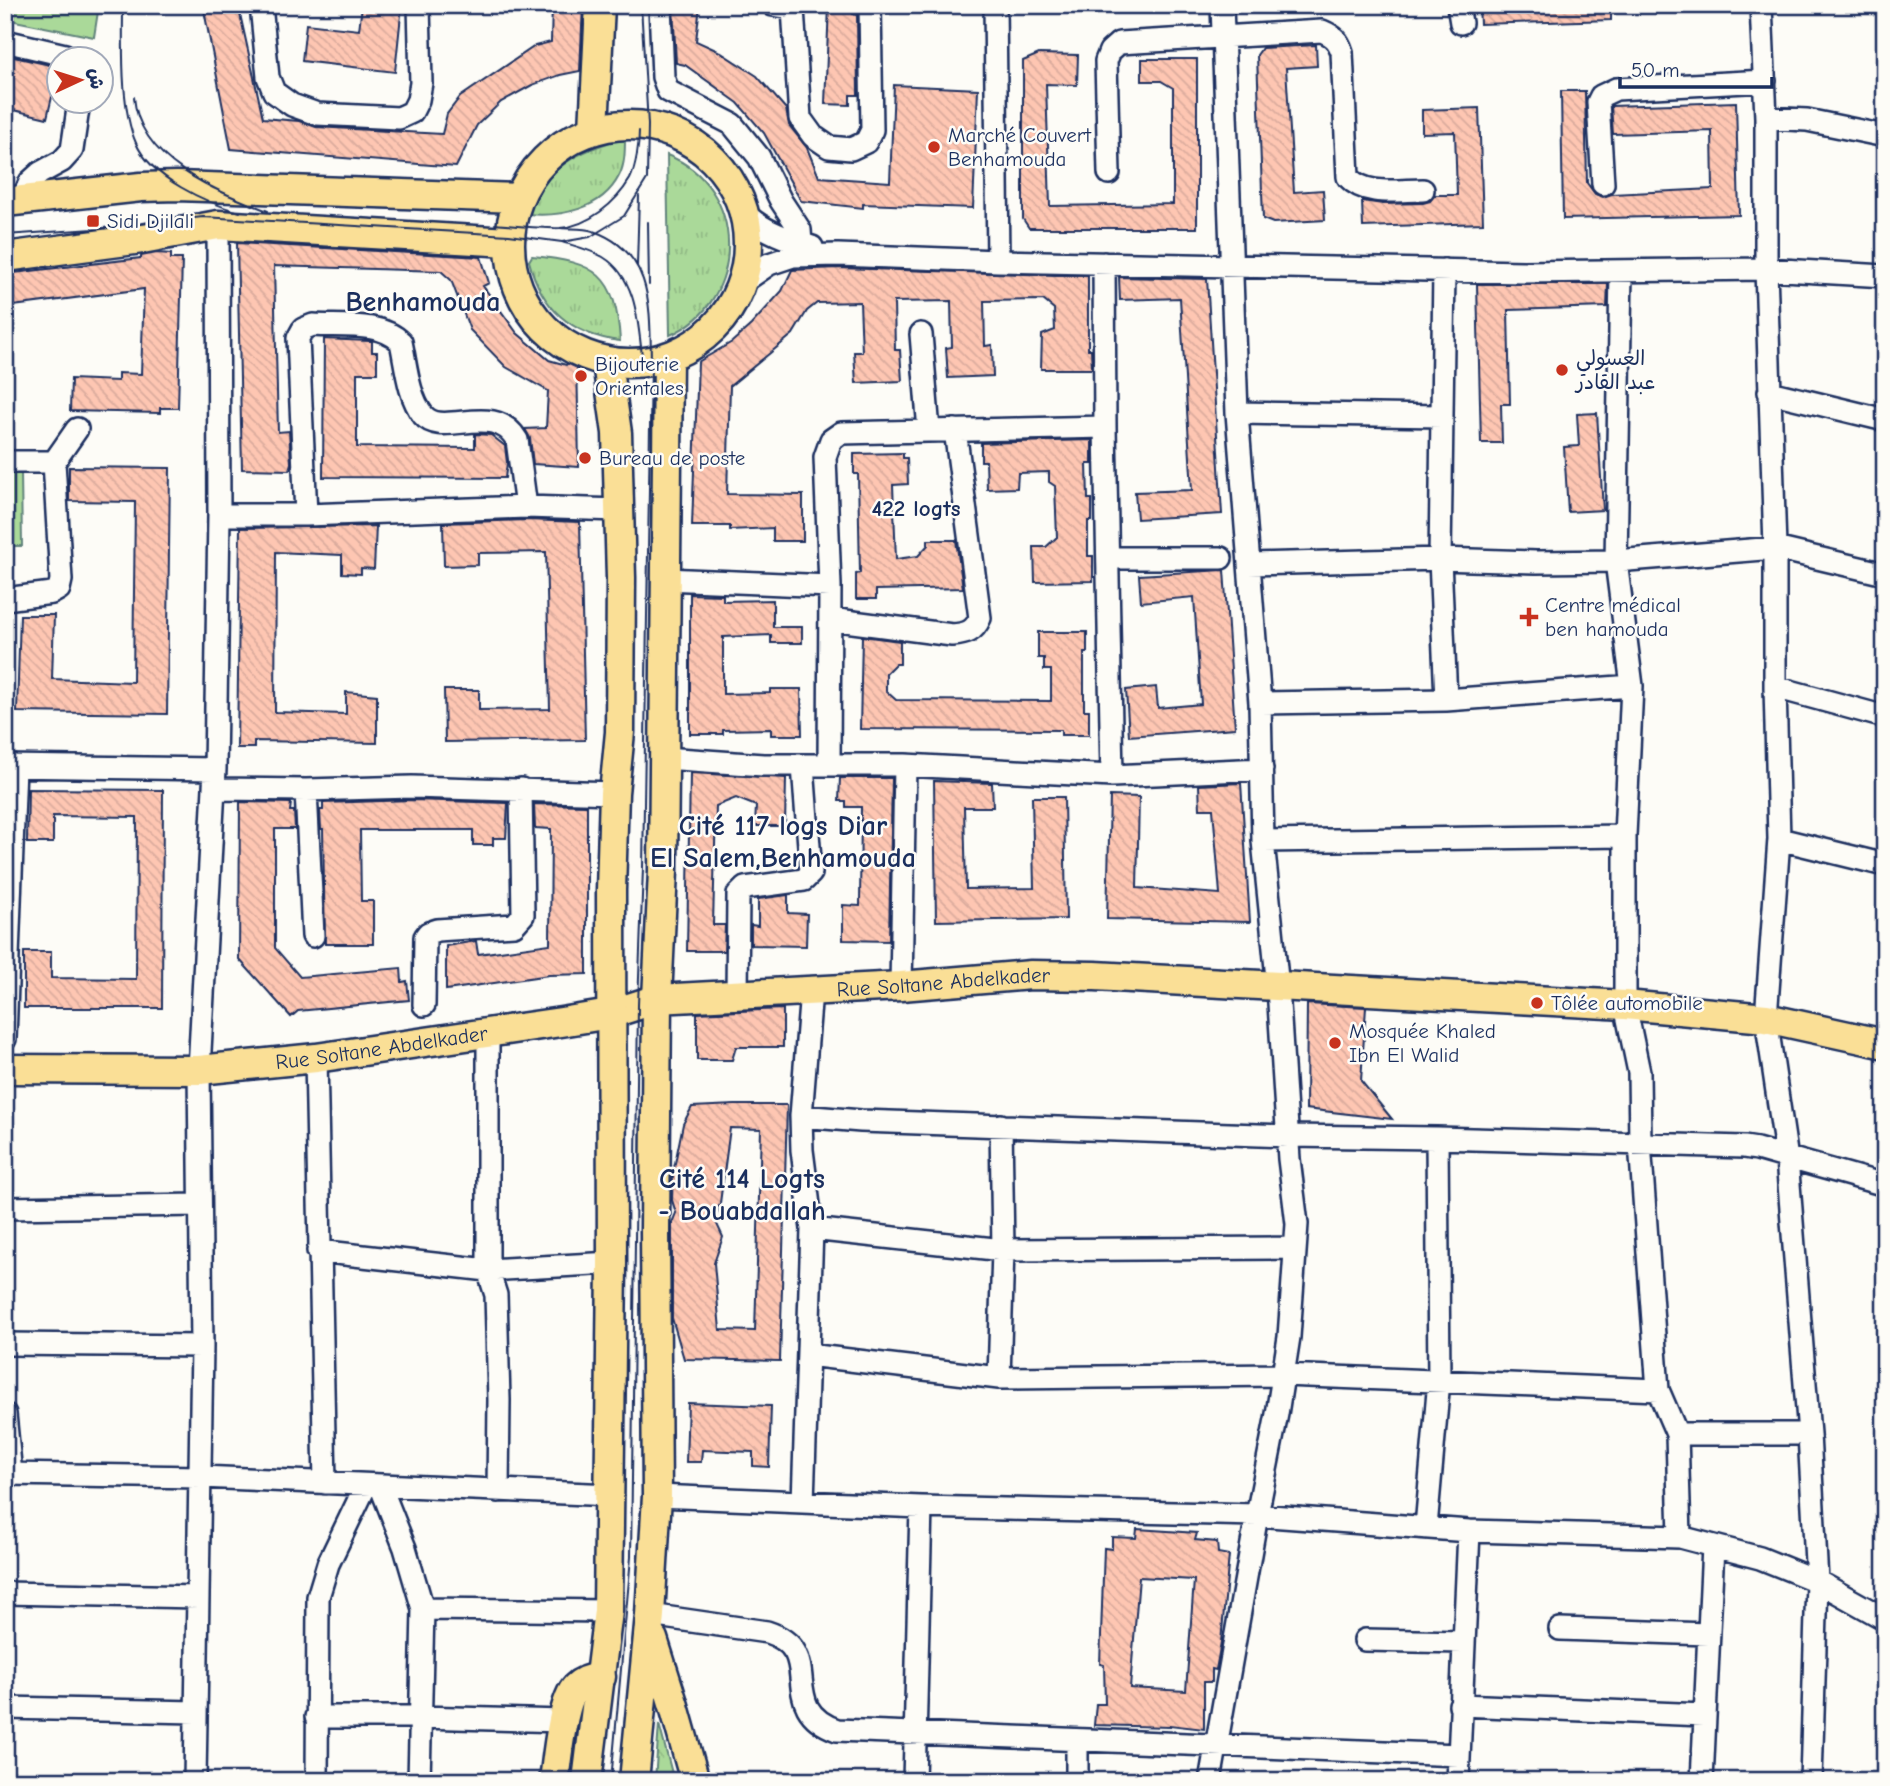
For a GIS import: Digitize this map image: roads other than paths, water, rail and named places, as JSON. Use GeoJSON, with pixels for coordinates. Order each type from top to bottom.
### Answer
{"type":"FeatureCollection","features":[{"type":"Feature","properties":{"kind":"main road"},"geometry":{"type":"LineString","coordinates":[[594,129],[600,5]]}},
{"type":"Feature","properties":{"kind":"main road"},"geometry":{"type":"LineString","coordinates":[[616,124],[648,125],[674,133],[699,146],[719,165],[735,188],[745,214],[748,248],[743,282],[726,315],[700,341],[668,358],[642,364],[607,363],[575,352],[548,333],[527,307],[513,276],[510,225],[518,198],[536,168],[562,144],[594,129],[616,124]]}},
{"type":"Feature","properties":{"kind":"main road"},"geometry":{"type":"LineString","coordinates":[[13,201],[141,187],[177,186],[518,198]]}},
{"type":"Feature","properties":{"kind":"main road"},"geometry":{"type":"LineString","coordinates":[[5,257],[142,239],[218,225],[509,242]]}},
{"type":"Feature","properties":{"kind":"main road"},"geometry":{"type":"LineString","coordinates":[[634,1781],[657,1496],[657,999],[663,871],[668,358]]}},
{"type":"Feature","properties":{"kind":"main road"},"geometry":{"type":"LineString","coordinates":[[587,1781],[608,1611],[611,1495],[611,890],[614,793],[620,732],[621,578],[616,413],[607,363]]}},
{"type":"Feature","properties":{"kind":"main road","name":"Rue Soltane Abdelkader"},"geometry":{"type":"LineString","coordinates":[[5,1069],[199,1070],[316,1058],[610,1014],[657,999],[901,986],[1031,975],[1095,976],[1625,1006],[1766,1018],[1885,1044]]}},
{"type":"Feature","properties":{"kind":"main road"},"geometry":{"type":"LineString","coordinates":[[649,1621],[695,1781]]}},
{"type":"Feature","properties":{"kind":"main road"},"geometry":{"type":"LineString","coordinates":[[554,1781],[563,1721],[573,1689],[586,1679],[601,1676]]}},
{"type":"Feature","properties":{"kind":"street"},"geometry":{"type":"LineString","coordinates":[[261,5],[268,77],[274,92],[292,105],[317,114],[399,118],[412,112],[418,100],[421,83],[419,5]]}},
{"type":"Feature","properties":{"kind":"street"},"geometry":{"type":"LineString","coordinates":[[660,5],[663,77],[668,91],[732,124],[759,157],[780,201],[800,230],[801,243]]}},
{"type":"Feature","properties":{"kind":"street"},"geometry":{"type":"LineString","coordinates":[[787,6],[800,118],[813,136],[828,147],[851,149],[866,142],[872,130],[870,5]]}},
{"type":"Feature","properties":{"kind":"street"},"geometry":{"type":"LineString","coordinates":[[995,5],[998,261]]}},
{"type":"Feature","properties":{"kind":"street"},"geometry":{"type":"LineString","coordinates":[[1210,1781],[1289,1337],[1297,1224],[1263,841],[1260,703],[1237,413],[1222,5]]}},
{"type":"Feature","properties":{"kind":"street"},"geometry":{"type":"LineString","coordinates":[[1761,5],[1766,118],[1766,269],[1775,548],[1779,839],[1766,1018],[1787,1159],[1809,1434],[1817,1581],[1811,1781]]}},
{"type":"Feature","properties":{"kind":"street"},"geometry":{"type":"LineString","coordinates":[[1109,173],[1106,61],[1110,51],[1119,43],[1322,31],[1339,41],[1342,52],[1348,177],[1364,190],[1423,190]]}},
{"type":"Feature","properties":{"kind":"street"},"geometry":{"type":"LineString","coordinates":[[5,41],[46,51]]}},
{"type":"Feature","properties":{"kind":"street"},"geometry":{"type":"LineString","coordinates":[[1603,184],[1598,102],[1601,96],[1616,89],[1765,82]]}},
{"type":"Feature","properties":{"kind":"street"},"geometry":{"type":"LineString","coordinates":[[13,201],[40,173],[62,161],[72,150],[77,116]]}},
{"type":"Feature","properties":{"kind":"street"},"geometry":{"type":"LineString","coordinates":[[1766,118],[1807,120],[1885,136]]}},
{"type":"Feature","properties":{"kind":"street"},"geometry":{"type":"LineString","coordinates":[[745,214],[757,225],[774,234],[838,254]]}},
{"type":"Feature","properties":{"kind":"street"},"geometry":{"type":"LineString","coordinates":[[195,1781],[202,1346],[199,1070],[215,779],[219,515],[218,225]]}},
{"type":"Feature","properties":{"kind":"street"},"geometry":{"type":"LineString","coordinates":[[743,282],[769,264],[793,256],[838,254],[1233,267],[1523,272],[1766,269],[1885,276]]}},
{"type":"Feature","properties":{"kind":"street"},"geometry":{"type":"LineString","coordinates":[[1104,263],[1112,776]]}},
{"type":"Feature","properties":{"kind":"street"},"geometry":{"type":"LineString","coordinates":[[1444,270],[1440,559],[1446,700]]}},
{"type":"Feature","properties":{"kind":"street"},"geometry":{"type":"LineString","coordinates":[[1621,271],[1616,561],[1632,685],[1625,836],[1625,1006],[1639,1072],[1640,1143],[1658,1390],[1677,1434],[1680,1537]]}},
{"type":"Feature","properties":{"kind":"street"},"geometry":{"type":"LineString","coordinates":[[306,515],[298,338],[303,329],[313,325],[380,329],[394,335],[401,342],[415,402],[424,417],[436,422],[488,421],[512,431],[517,440],[526,507]]}},
{"type":"Feature","properties":{"kind":"street"},"geometry":{"type":"LineString","coordinates":[[921,334],[929,431]]}},
{"type":"Feature","properties":{"kind":"street"},"geometry":{"type":"LineString","coordinates":[[1769,392],[1885,420]]}},
{"type":"Feature","properties":{"kind":"street"},"geometry":{"type":"LineString","coordinates":[[1237,413],[1442,416]]}},
{"type":"Feature","properties":{"kind":"street"},"geometry":{"type":"LineString","coordinates":[[829,764],[830,586],[825,457],[831,440],[841,433],[1105,427]]}},
{"type":"Feature","properties":{"kind":"street"},"geometry":{"type":"LineString","coordinates":[[5,599],[52,593],[59,589],[61,580],[54,462],[77,429]]}},
{"type":"Feature","properties":{"kind":"street"},"geometry":{"type":"LineString","coordinates":[[830,619],[952,635],[966,634],[976,627],[980,618],[955,430]]}},
{"type":"Feature","properties":{"kind":"street"},"geometry":{"type":"LineString","coordinates":[[5,462],[54,462]]}},
{"type":"Feature","properties":{"kind":"street"},"geometry":{"type":"LineString","coordinates":[[219,515],[306,515],[526,507],[619,510]]}},
{"type":"Feature","properties":{"kind":"street"},"geometry":{"type":"LineString","coordinates":[[1249,564],[1440,559],[1616,561],[1775,548],[1885,574]]}},
{"type":"Feature","properties":{"kind":"street"},"geometry":{"type":"LineString","coordinates":[[1108,558],[1221,558]]}},
{"type":"Feature","properties":{"kind":"street"},"geometry":{"type":"LineString","coordinates":[[664,579],[830,586]]}},
{"type":"Feature","properties":{"kind":"street"},"geometry":{"type":"LineString","coordinates":[[1260,703],[1446,700],[1632,685]]}},
{"type":"Feature","properties":{"kind":"street"},"geometry":{"type":"LineString","coordinates":[[1775,687],[1885,717]]}},
{"type":"Feature","properties":{"kind":"street"},"geometry":{"type":"LineString","coordinates":[[664,758],[803,766],[905,765],[1112,776],[1262,769]]}},
{"type":"Feature","properties":{"kind":"street"},"geometry":{"type":"LineString","coordinates":[[901,986],[905,765]]}},
{"type":"Feature","properties":{"kind":"street"},"geometry":{"type":"LineString","coordinates":[[5,1039],[10,766],[215,779],[306,790],[412,787],[614,793]]}},
{"type":"Feature","properties":{"kind":"street"},"geometry":{"type":"LineString","coordinates":[[737,995],[738,895],[745,888],[804,880],[811,873],[803,766]]}},
{"type":"Feature","properties":{"kind":"street"},"geometry":{"type":"LineString","coordinates":[[424,1005],[425,937],[428,933],[437,930],[514,925],[523,915],[521,789]]}},
{"type":"Feature","properties":{"kind":"street"},"geometry":{"type":"LineString","coordinates":[[306,790],[313,936]]}},
{"type":"Feature","properties":{"kind":"street"},"geometry":{"type":"LineString","coordinates":[[1263,841],[1625,836]]}},
{"type":"Feature","properties":{"kind":"street"},"geometry":{"type":"LineString","coordinates":[[1779,839],[1885,865]]}},
{"type":"Feature","properties":{"kind":"street"},"geometry":{"type":"LineString","coordinates":[[803,1502],[812,1229],[802,1150],[801,1116],[811,990]]}},
{"type":"Feature","properties":{"kind":"street"},"geometry":{"type":"LineString","coordinates":[[488,1031],[488,1270],[496,1294],[498,1491]]}},
{"type":"Feature","properties":{"kind":"street"},"geometry":{"type":"LineString","coordinates":[[316,1058],[325,1483]]}},
{"type":"Feature","properties":{"kind":"street"},"geometry":{"type":"LineString","coordinates":[[801,1116],[862,1121],[1288,1136],[1744,1147],[1885,1185]]}},
{"type":"Feature","properties":{"kind":"street"},"geometry":{"type":"LineString","coordinates":[[999,1378],[1003,1251],[1001,1125]]}},
{"type":"Feature","properties":{"kind":"street"},"geometry":{"type":"LineString","coordinates":[[1426,1527],[1439,1380],[1437,1138]]}},
{"type":"Feature","properties":{"kind":"street"},"geometry":{"type":"LineString","coordinates":[[5,1208],[200,1205]]}},
{"type":"Feature","properties":{"kind":"street"},"geometry":{"type":"LineString","coordinates":[[812,1229],[1003,1251],[1295,1248]]}},
{"type":"Feature","properties":{"kind":"street"},"geometry":{"type":"LineString","coordinates":[[318,1251],[488,1270],[612,1263]]}},
{"type":"Feature","properties":{"kind":"street"},"geometry":{"type":"LineString","coordinates":[[5,1344],[202,1346]]}},
{"type":"Feature","properties":{"kind":"street"},"geometry":{"type":"LineString","coordinates":[[808,1355],[999,1378],[1283,1375],[1658,1390]]}},
{"type":"Feature","properties":{"kind":"street"},"geometry":{"type":"LineString","coordinates":[[5,1414],[8,1474],[201,1477],[611,1495]]}},
{"type":"Feature","properties":{"kind":"street"},"geometry":{"type":"LineString","coordinates":[[1677,1434],[1809,1434]]}},
{"type":"Feature","properties":{"kind":"street"},"geometry":{"type":"LineString","coordinates":[[373,1485],[408,1558],[423,1609],[419,1781]]}},
{"type":"Feature","properties":{"kind":"street"},"geometry":{"type":"LineString","coordinates":[[317,1781],[317,1615],[321,1581],[373,1485]]}},
{"type":"Feature","properties":{"kind":"street"},"geometry":{"type":"LineString","coordinates":[[657,1496],[920,1507],[1257,1515],[1469,1531],[1680,1537],[1760,1558],[1817,1581],[1885,1619]]}},
{"type":"Feature","properties":{"kind":"street"},"geometry":{"type":"LineString","coordinates":[[914,1781],[920,1507]]}},
{"type":"Feature","properties":{"kind":"street"},"geometry":{"type":"LineString","coordinates":[[1458,1781],[1469,1531]]}},
{"type":"Feature","properties":{"kind":"street"},"geometry":{"type":"LineString","coordinates":[[1702,1781],[1713,1546]]}},
{"type":"Feature","properties":{"kind":"street"},"geometry":{"type":"LineString","coordinates":[[5,1593],[198,1597]]}},
{"type":"Feature","properties":{"kind":"street"},"geometry":{"type":"LineString","coordinates":[[423,1609],[608,1611]]}},
{"type":"Feature","properties":{"kind":"street"},"geometry":{"type":"LineString","coordinates":[[649,1621],[767,1632],[782,1637],[794,1648],[800,1666],[803,1696],[810,1713],[821,1724],[837,1730],[1459,1755]]}},
{"type":"Feature","properties":{"kind":"street"},"geometry":{"type":"LineString","coordinates":[[1560,1629],[1708,1634]]}},
{"type":"Feature","properties":{"kind":"street"},"geometry":{"type":"LineString","coordinates":[[1366,1640],[1463,1642]]}},
{"type":"Feature","properties":{"kind":"street"},"geometry":{"type":"LineString","coordinates":[[1460,1705],[1704,1715]]}},
{"type":"Feature","properties":{"kind":"street"},"geometry":{"type":"LineString","coordinates":[[5,1708],[196,1712]]}},
{"type":"Feature","properties":{"kind":"street"},"geometry":{"type":"LineString","coordinates":[[316,1717],[563,1721]]}},
{"type":"Feature","properties":{"kind":"street"},"geometry":{"type":"LineString","coordinates":[[1076,1781],[1077,1740]]}},
{"type":"Feature","properties":{"kind":"tram line"},"geometry":{"type":"LineString","coordinates":[[123,5],[127,112],[136,143],[143,156],[181,187],[240,212]]}},
{"type":"Feature","properties":{"kind":"tram line"},"geometry":{"type":"LineString","coordinates":[[5,235],[203,217],[509,235],[562,242],[590,237],[624,216],[647,179],[648,125],[641,5]]}},
{"type":"Feature","properties":{"kind":"tram line"},"geometry":{"type":"LineString","coordinates":[[134,97],[139,119],[150,139],[165,156],[205,183],[268,211]]}},
{"type":"Feature","properties":{"kind":"tram line"},"geometry":{"type":"LineString","coordinates":[[495,224],[560,228],[591,218],[609,205],[630,179],[637,156],[639,131]]}},
{"type":"Feature","properties":{"kind":"tram line"},"geometry":{"type":"LineString","coordinates":[[637,266],[639,196]]}},
{"type":"Feature","properties":{"kind":"tram line"},"geometry":{"type":"LineString","coordinates":[[648,222],[649,285]]}},
{"type":"Feature","properties":{"kind":"tram line"},"geometry":{"type":"LineString","coordinates":[[561,228],[593,231],[613,240],[628,253],[638,268],[644,285],[650,323],[631,1557],[611,1781]]}},
{"type":"Feature","properties":{"kind":"tram line"},"geometry":{"type":"LineString","coordinates":[[562,242],[603,257],[622,276],[633,301],[642,356]]}},
{"type":"Feature","properties":{"kind":"place","name":"Marché Couvert Benhamouda"},"geometry":{"type":"Point","coordinates":[934,147]}},
{"type":"Feature","properties":{"kind":"place","name":"Sidi Djilali"},"geometry":{"type":"Point","coordinates":[93,221]}},
{"type":"Feature","properties":{"kind":"place","name":"العسولي عبد القادر"},"geometry":{"type":"Point","coordinates":[1562,370]}},
{"type":"Feature","properties":{"kind":"place","name":"Bijouterie Orientales"},"geometry":{"type":"Point","coordinates":[581,376]}},
{"type":"Feature","properties":{"kind":"place","name":"Bureau de poste"},"geometry":{"type":"Point","coordinates":[585,458]}},
{"type":"Feature","properties":{"kind":"place","name":"Centre médical ben hamouda"},"geometry":{"type":"Point","coordinates":[1529,617]}},
{"type":"Feature","properties":{"kind":"place","name":"Tôlée automobile"},"geometry":{"type":"Point","coordinates":[1537,1003]}},
{"type":"Feature","properties":{"kind":"place","name":"Mosquée Khaled Ibn El Walid"},"geometry":{"type":"Point","coordinates":[1335,1043]}},
{"type":"Feature","properties":{"kind":"district","name":"Benhamouda"},"geometry":{"type":"Point","coordinates":[423,302]}},
{"type":"Feature","properties":{"kind":"district","name":"422 logts"},"geometry":{"type":"Point","coordinates":[916,508]}},
{"type":"Feature","properties":{"kind":"district","name":"Cité 117 logs Diar El Salem,Benhamouda"},"geometry":{"type":"Point","coordinates":[783,842]}},
{"type":"Feature","properties":{"kind":"district","name":"Cité 114 Logts - Bouabdallah"},"geometry":{"type":"Point","coordinates":[742,1195]}}]}
